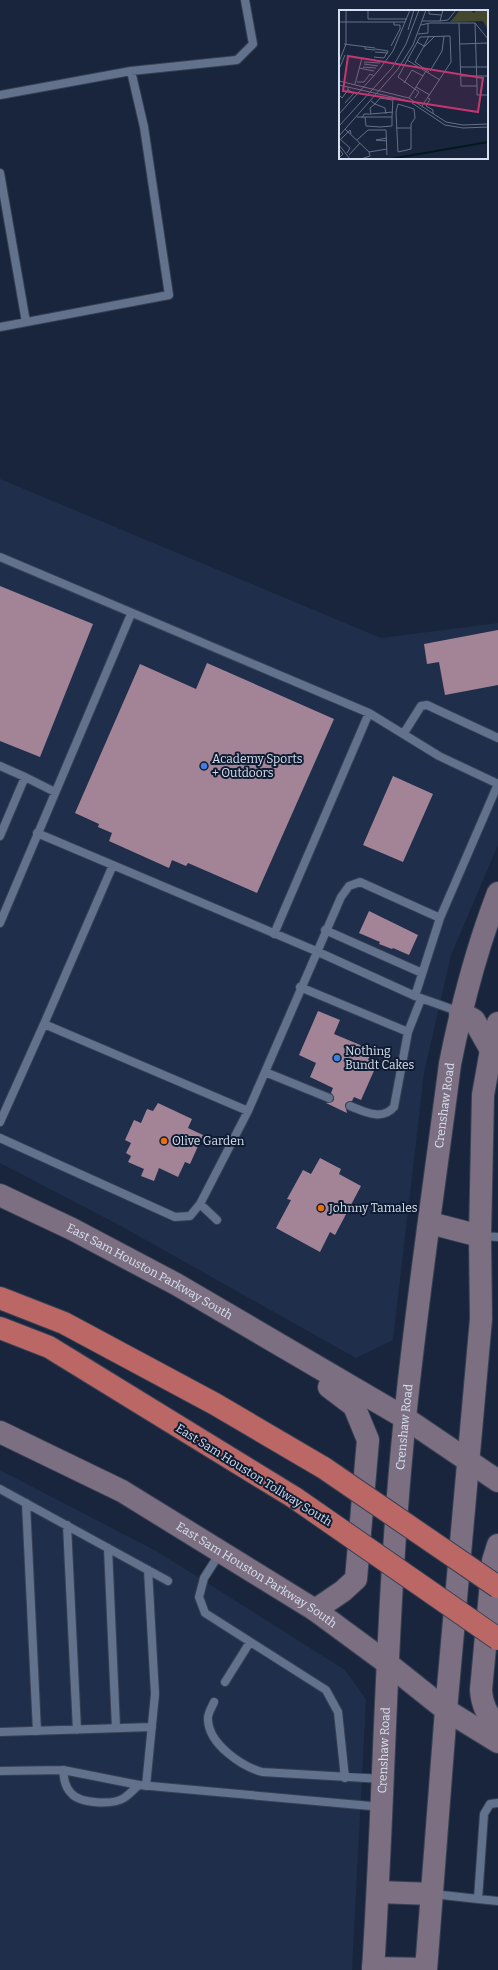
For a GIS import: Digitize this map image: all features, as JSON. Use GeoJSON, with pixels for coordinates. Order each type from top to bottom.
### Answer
{"type":"FeatureCollection","features":[{"type":"Feature","properties":{"kind":"highway"},"geometry":{"type":"LineString","coordinates":[[0,1298],[71,1327],[216,1404],[324,1468],[498,1587]]}},
{"type":"Feature","properties":{"kind":"highway","name":"East Sam Houston Tollway South"},"geometry":{"type":"LineString","coordinates":[[0,1328],[49,1347],[296,1498],[498,1640]]}},
{"type":"Feature","properties":{"kind":"main road","name":"Crenshaw Road"},"geometry":{"type":"LineString","coordinates":[[373,1969],[382,1807],[387,1663],[405,1418],[450,1064],[460,1012],[480,942],[498,893]]}},
{"type":"Feature","properties":{"kind":"main road"},"geometry":{"type":"LineString","coordinates":[[460,1012],[474,1020],[494,1051]]}},
{"type":"Feature","properties":{"kind":"main road"},"geometry":{"type":"LineString","coordinates":[[373,1969],[428,1970],[432,1894],[446,1710],[489,1236],[484,1095],[494,1051],[498,1023]]}},
{"type":"Feature","properties":{"kind":"main road","name":"East Sam Houston Parkway South"},"geometry":{"type":"LineString","coordinates":[[0,1195],[72,1229],[169,1280],[405,1418],[498,1481]]}},
{"type":"Feature","properties":{"kind":"main road"},"geometry":{"type":"LineString","coordinates":[[430,1222],[489,1236]]}},
{"type":"Feature","properties":{"kind":"main road"},"geometry":{"type":"LineString","coordinates":[[261,1333],[354,1406],[368,1440],[356,1579],[344,1591],[315,1610]]}},
{"type":"Feature","properties":{"kind":"main road","name":"East Sam Houston Parkway South"},"geometry":{"type":"LineString","coordinates":[[0,1432],[122,1491],[315,1610],[387,1663],[446,1710],[498,1742]]}},
{"type":"Feature","properties":{"kind":"main road"},"geometry":{"type":"LineString","coordinates":[[498,1545],[493,1561],[481,1690],[482,1704],[490,1719],[498,1726]]}},
{"type":"Feature","properties":{"kind":"main road"},"geometry":{"type":"LineString","coordinates":[[378,1892],[432,1894]]}},
{"type":"Feature","properties":{"kind":"lane"},"geometry":{"type":"LineString","coordinates":[[0,95],[131,71],[236,60],[253,44],[245,0]]}},
{"type":"Feature","properties":{"kind":"lane"},"geometry":{"type":"LineString","coordinates":[[0,327],[169,295],[144,127],[131,71]]}},
{"type":"Feature","properties":{"kind":"lane"},"geometry":{"type":"LineString","coordinates":[[0,173],[26,322]]}},
{"type":"Feature","properties":{"kind":"lane"},"geometry":{"type":"LineString","coordinates":[[0,557],[131,614],[369,713],[404,733],[439,756],[498,784],[440,918],[422,973],[418,997],[408,1032],[394,1107],[390,1112],[375,1115],[350,1106]]}},
{"type":"Feature","properties":{"kind":"lane"},"geometry":{"type":"LineString","coordinates":[[0,923],[131,614]]}},
{"type":"Feature","properties":{"kind":"lane"},"geometry":{"type":"LineString","coordinates":[[404,733],[421,706],[427,705],[498,738]]}},
{"type":"Feature","properties":{"kind":"lane"},"geometry":{"type":"LineString","coordinates":[[274,934],[369,713]]}},
{"type":"Feature","properties":{"kind":"lane"},"geometry":{"type":"LineString","coordinates":[[0,766],[55,792]]}},
{"type":"Feature","properties":{"kind":"lane"},"geometry":{"type":"LineString","coordinates":[[0,836],[25,777]]}},
{"type":"Feature","properties":{"kind":"lane"},"geometry":{"type":"LineString","coordinates":[[37,833],[316,951],[418,997],[460,1012]]}},
{"type":"Feature","properties":{"kind":"lane"},"geometry":{"type":"LineString","coordinates":[[0,1122],[113,865]]}},
{"type":"Feature","properties":{"kind":"lane"},"geometry":{"type":"LineString","coordinates":[[0,1138],[175,1217],[190,1216],[200,1204],[248,1111],[340,896],[349,886],[360,882],[440,918]]}},
{"type":"Feature","properties":{"kind":"lane"},"geometry":{"type":"LineString","coordinates":[[325,930],[422,973]]}},
{"type":"Feature","properties":{"kind":"lane"},"geometry":{"type":"LineString","coordinates":[[300,987],[408,1032]]}},
{"type":"Feature","properties":{"kind":"lane"},"geometry":{"type":"LineString","coordinates":[[44,1024],[248,1111]]}},
{"type":"Feature","properties":{"kind":"lane"},"geometry":{"type":"LineString","coordinates":[[265,1072],[329,1098]]}},
{"type":"Feature","properties":{"kind":"lane"},"geometry":{"type":"LineString","coordinates":[[200,1204],[217,1220]]}},
{"type":"Feature","properties":{"kind":"lane"},"geometry":{"type":"LineString","coordinates":[[0,1489],[168,1581]]}},
{"type":"Feature","properties":{"kind":"lane"},"geometry":{"type":"LineString","coordinates":[[26,1503],[37,1731]]}},
{"type":"Feature","properties":{"kind":"lane"},"geometry":{"type":"LineString","coordinates":[[67,1525],[77,1730]]}},
{"type":"Feature","properties":{"kind":"lane"},"geometry":{"type":"LineString","coordinates":[[108,1548],[116,1728]]}},
{"type":"Feature","properties":{"kind":"lane"},"geometry":{"type":"LineString","coordinates":[[220,1552],[204,1578],[199,1597],[204,1613],[326,1690],[338,1712],[345,1778]]}},
{"type":"Feature","properties":{"kind":"lane"},"geometry":{"type":"LineString","coordinates":[[63,1770],[66,1787],[72,1795],[88,1801],[107,1803],[124,1798],[142,1786],[156,1694],[148,1570]]}},
{"type":"Feature","properties":{"kind":"lane"},"geometry":{"type":"LineString","coordinates":[[225,1682],[250,1642]]}},
{"type":"Feature","properties":{"kind":"lane"},"geometry":{"type":"LineString","coordinates":[[214,1702],[207,1719],[211,1734],[225,1750],[253,1769],[262,1772],[383,1779]]}},
{"type":"Feature","properties":{"kind":"lane"},"geometry":{"type":"LineString","coordinates":[[0,1732],[152,1727]]}},
{"type":"Feature","properties":{"kind":"lane"},"geometry":{"type":"LineString","coordinates":[[0,1771],[63,1770],[142,1786],[382,1807]]}},
{"type":"Feature","properties":{"kind":"lane"},"geometry":{"type":"LineString","coordinates":[[478,1899],[484,1814],[490,1804],[498,1803]]}},
{"type":"Feature","properties":{"kind":"lane"},"geometry":{"type":"LineString","coordinates":[[432,1894],[498,1901]]}},
{"type":"Feature","properties":{"kind":"shaded area"},"geometry":{"type":"Polygon","coordinates":[[[0,479],[381,638],[498,623],[498,845],[451,955],[424,1073],[393,1340],[356,1358],[119,1225],[0,1163],[0,479]]]}},
{"type":"Feature","properties":{"kind":"shaded area"},"geometry":{"type":"Polygon","coordinates":[[[0,1470],[158,1552],[345,1670],[366,1699],[352,1970],[0,1970],[0,1470]]]}},
{"type":"Feature","properties":{"kind":"building"},"geometry":{"type":"Polygon","coordinates":[[[0,586],[93,624],[40,757],[0,741],[0,586]]]}},
{"type":"Feature","properties":{"kind":"building"},"geometry":{"type":"Polygon","coordinates":[[[498,630],[498,685],[445,695],[439,662],[427,664],[424,644],[498,630]]]}},
{"type":"Feature","properties":{"kind":"building","name":"Academy Sports + Outdoors"},"geometry":{"type":"Polygon","coordinates":[[[207,663],[334,719],[257,893],[188,863],[186,866],[172,860],[169,868],[109,841],[112,833],[98,827],[99,824],[75,813],[140,664],[196,689],[207,663]]]}},
{"type":"Feature","properties":{"kind":"building"},"geometry":{"type":"Polygon","coordinates":[[[393,776],[433,794],[403,862],[363,845],[393,776]]]}},
{"type":"Feature","properties":{"kind":"building"},"geometry":{"type":"Polygon","coordinates":[[[369,911],[418,935],[409,955],[379,944],[380,942],[359,933],[369,911]]]}},
{"type":"Feature","properties":{"kind":"building","name":"Nothing Bundt Cakes"},"geometry":{"type":"Polygon","coordinates":[[[318,1011],[340,1020],[334,1034],[372,1050],[368,1060],[377,1064],[361,1100],[354,1097],[352,1101],[345,1104],[347,1113],[326,1103],[334,1100],[331,1093],[333,1088],[310,1077],[316,1063],[299,1055],[318,1011]]]}},
{"type":"Feature","properties":{"kind":"building","name":"Olive Garden"},"geometry":{"type":"Polygon","coordinates":[[[158,1103],[192,1119],[188,1128],[203,1135],[190,1164],[185,1162],[178,1177],[159,1168],[154,1181],[141,1176],[144,1169],[128,1162],[131,1156],[126,1153],[131,1143],[125,1140],[134,1120],[141,1123],[147,1109],[153,1111],[158,1103]]]}},
{"type":"Feature","properties":{"kind":"building","name":"Johnny Tamales"},"geometry":{"type":"Polygon","coordinates":[[[320,1158],[341,1169],[339,1174],[361,1186],[335,1235],[330,1232],[320,1252],[276,1228],[291,1200],[287,1199],[303,1170],[311,1174],[320,1158]]]}},
{"type":"Feature","properties":{"kind":"place","name":"Academy Sports + Outdoors"},"geometry":{"type":"Point","coordinates":[204,766]}},
{"type":"Feature","properties":{"kind":"place","name":"Nothing Bundt Cakes"},"geometry":{"type":"Point","coordinates":[337,1058]}},
{"type":"Feature","properties":{"kind":"place","name":"Olive Garden"},"geometry":{"type":"Point","coordinates":[164,1141]}},
{"type":"Feature","properties":{"kind":"place","name":"Johnny Tamales"},"geometry":{"type":"Point","coordinates":[321,1208]}}]}
